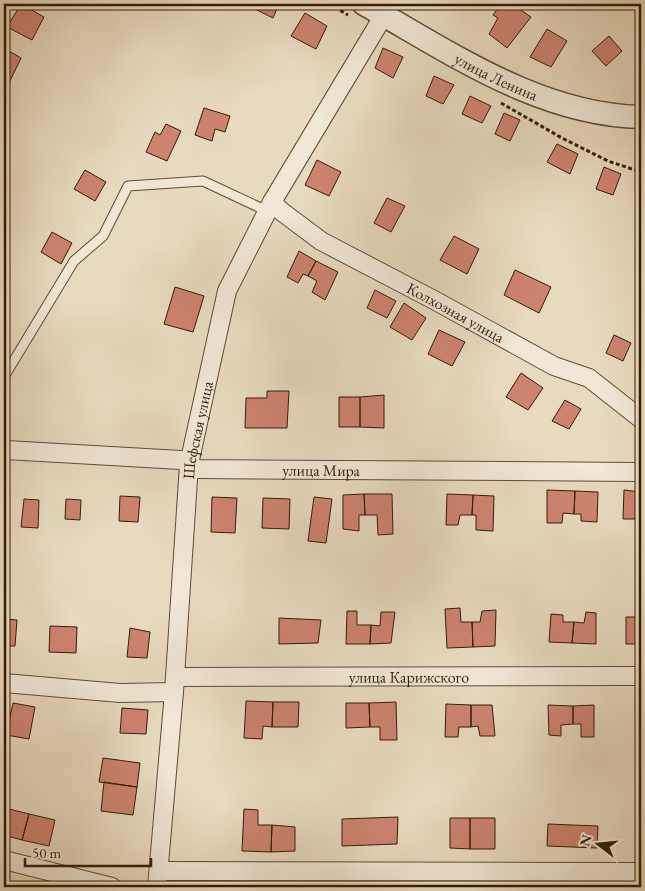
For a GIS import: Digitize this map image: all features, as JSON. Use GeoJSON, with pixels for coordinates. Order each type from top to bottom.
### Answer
{"type":"FeatureCollection","features":[{"type":"Feature","properties":{"kind":"street","name":"улица Ленина"},"geometry":{"type":"LineString","coordinates":[[364,4],[500,81],[576,109],[641,118]]}},
{"type":"Feature","properties":{"kind":"street","name":"Шефская улица"},"geometry":{"type":"LineString","coordinates":[[158,879],[175,684],[188,464],[227,291],[270,206],[384,15]]}},
{"type":"Feature","properties":{"kind":"street","name":"Колхозная улица"},"geometry":{"type":"LineString","coordinates":[[270,206],[281,211],[321,241],[554,366],[589,378],[641,419]]}},
{"type":"Feature","properties":{"kind":"street","name":"улица Мира"},"geometry":{"type":"LineString","coordinates":[[4,448],[181,460],[197,469],[641,472]]}},
{"type":"Feature","properties":{"kind":"street","name":"улица Карижского"},"geometry":{"type":"LineString","coordinates":[[4,684],[120,693],[175,684],[641,676]]}},
{"type":"Feature","properties":{"kind":"street"},"geometry":{"type":"LineString","coordinates":[[4,860],[112,887]]}},
{"type":"Feature","properties":{"kind":"street"},"geometry":{"type":"LineString","coordinates":[[158,879],[641,872]]}},
{"type":"Feature","properties":{"kind":"lane"},"geometry":{"type":"LineString","coordinates":[[4,377],[74,261],[103,236],[128,186],[203,181],[270,206]]}},
{"type":"Feature","properties":{"kind":"building"},"geometry":{"type":"Polygon","coordinates":[[[21,4],[44,17],[32,40],[7,27],[21,4]]]}},
{"type":"Feature","properties":{"kind":"building"},"geometry":{"type":"Polygon","coordinates":[[[248,4],[279,4],[273,18],[248,4]]]}},
{"type":"Feature","properties":{"kind":"building"},"geometry":{"type":"Polygon","coordinates":[[[501,4],[512,4],[531,17],[507,48],[489,34],[498,18],[493,15],[501,4]]]}},
{"type":"Feature","properties":{"kind":"building"},"geometry":{"type":"Polygon","coordinates":[[[305,13],[327,26],[316,49],[291,36],[305,13]]]}},
{"type":"Feature","properties":{"kind":"building"},"geometry":{"type":"Polygon","coordinates":[[[547,29],[567,41],[551,67],[530,57],[547,29]]]}},
{"type":"Feature","properties":{"kind":"building"},"geometry":{"type":"Polygon","coordinates":[[[609,36],[622,51],[606,66],[592,51],[609,36]]]}},
{"type":"Feature","properties":{"kind":"building"},"geometry":{"type":"Polygon","coordinates":[[[4,48],[21,58],[10,81],[4,78],[4,48]]]}},
{"type":"Feature","properties":{"kind":"building"},"geometry":{"type":"Polygon","coordinates":[[[383,48],[403,57],[393,78],[375,68],[383,48]]]}},
{"type":"Feature","properties":{"kind":"building"},"geometry":{"type":"Polygon","coordinates":[[[434,76],[454,85],[443,104],[426,96],[434,76]]]}},
{"type":"Feature","properties":{"kind":"building"},"geometry":{"type":"Polygon","coordinates":[[[470,96],[491,106],[482,123],[462,114],[470,96]]]}},
{"type":"Feature","properties":{"kind":"building"},"geometry":{"type":"Polygon","coordinates":[[[204,108],[230,116],[225,132],[215,129],[212,141],[195,135],[204,108]]]}},
{"type":"Feature","properties":{"kind":"building"},"geometry":{"type":"Polygon","coordinates":[[[504,113],[520,120],[510,141],[495,134],[504,113]]]}},
{"type":"Feature","properties":{"kind":"building"},"geometry":{"type":"Polygon","coordinates":[[[166,124],[181,131],[167,161],[146,152],[155,132],[160,135],[166,124]]]}},
{"type":"Feature","properties":{"kind":"building"},"geometry":{"type":"Polygon","coordinates":[[[557,144],[578,154],[570,174],[547,162],[557,144]]]}},
{"type":"Feature","properties":{"kind":"building"},"geometry":{"type":"Polygon","coordinates":[[[317,160],[341,172],[329,196],[305,185],[317,160]]]}},
{"type":"Feature","properties":{"kind":"building"},"geometry":{"type":"Polygon","coordinates":[[[604,167],[621,174],[613,195],[596,189],[604,167]]]}},
{"type":"Feature","properties":{"kind":"building"},"geometry":{"type":"Polygon","coordinates":[[[85,170],[106,182],[95,201],[74,189],[85,170]]]}},
{"type":"Feature","properties":{"kind":"building"},"geometry":{"type":"Polygon","coordinates":[[[641,188],[641,218],[636,217],[641,188]]]}},
{"type":"Feature","properties":{"kind":"building"},"geometry":{"type":"Polygon","coordinates":[[[387,198],[405,206],[391,232],[374,223],[387,198]]]}},
{"type":"Feature","properties":{"kind":"building"},"geometry":{"type":"Polygon","coordinates":[[[52,232],[72,243],[61,264],[41,252],[52,232]]]}},
{"type":"Feature","properties":{"kind":"building"},"geometry":{"type":"Polygon","coordinates":[[[454,236],[479,249],[467,274],[440,260],[454,236]]]}},
{"type":"Feature","properties":{"kind":"building"},"geometry":{"type":"Polygon","coordinates":[[[299,251],[316,261],[308,276],[303,274],[298,283],[287,277],[299,251]]]}},
{"type":"Feature","properties":{"kind":"building"},"geometry":{"type":"Polygon","coordinates":[[[316,261],[338,272],[325,300],[312,292],[317,281],[308,276],[316,261]]]}},
{"type":"Feature","properties":{"kind":"building"},"geometry":{"type":"Polygon","coordinates":[[[515,270],[551,287],[539,313],[504,295],[515,270]]]}},
{"type":"Feature","properties":{"kind":"building"},"geometry":{"type":"Polygon","coordinates":[[[175,287],[204,296],[193,332],[164,324],[175,287]]]}},
{"type":"Feature","properties":{"kind":"building"},"geometry":{"type":"Polygon","coordinates":[[[375,290],[396,301],[387,318],[367,308],[375,290]]]}},
{"type":"Feature","properties":{"kind":"building"},"geometry":{"type":"Polygon","coordinates":[[[404,303],[426,318],[412,340],[390,327],[404,303]]]}},
{"type":"Feature","properties":{"kind":"building"},"geometry":{"type":"Polygon","coordinates":[[[439,330],[465,342],[452,366],[428,354],[439,330]]]}},
{"type":"Feature","properties":{"kind":"building"},"geometry":{"type":"Polygon","coordinates":[[[614,335],[631,343],[623,361],[606,353],[614,335]]]}},
{"type":"Feature","properties":{"kind":"building"},"geometry":{"type":"Polygon","coordinates":[[[521,373],[543,388],[528,410],[506,397],[521,373]]]}},
{"type":"Feature","properties":{"kind":"building"},"geometry":{"type":"Polygon","coordinates":[[[267,391],[289,391],[287,428],[245,428],[246,398],[267,398],[267,391]]]}},
{"type":"Feature","properties":{"kind":"building"},"geometry":{"type":"Polygon","coordinates":[[[384,395],[384,428],[360,427],[360,397],[384,395]]]}},
{"type":"Feature","properties":{"kind":"building"},"geometry":{"type":"Polygon","coordinates":[[[339,397],[360,397],[360,427],[339,427],[339,397]]]}},
{"type":"Feature","properties":{"kind":"building"},"geometry":{"type":"Polygon","coordinates":[[[565,400],[581,409],[569,429],[552,421],[565,400]]]}},
{"type":"Feature","properties":{"kind":"building"},"geometry":{"type":"Polygon","coordinates":[[[547,490],[575,491],[574,514],[563,513],[562,523],[547,523],[547,490]]]}},
{"type":"Feature","properties":{"kind":"building"},"geometry":{"type":"Polygon","coordinates":[[[624,490],[641,492],[641,519],[623,519],[624,490]]]}},
{"type":"Feature","properties":{"kind":"building"},"geometry":{"type":"Polygon","coordinates":[[[575,491],[598,492],[597,522],[581,521],[581,514],[574,514],[575,491]]]}},
{"type":"Feature","properties":{"kind":"building"},"geometry":{"type":"Polygon","coordinates":[[[364,494],[365,515],[359,515],[359,531],[343,529],[343,495],[364,494]]]}},
{"type":"Feature","properties":{"kind":"building"},"geometry":{"type":"Polygon","coordinates":[[[364,494],[392,494],[393,534],[378,535],[377,515],[365,515],[364,494]]]}},
{"type":"Feature","properties":{"kind":"building"},"geometry":{"type":"Polygon","coordinates":[[[447,494],[473,495],[472,515],[460,515],[458,525],[446,525],[447,494]]]}},
{"type":"Feature","properties":{"kind":"building"},"geometry":{"type":"Polygon","coordinates":[[[473,495],[494,496],[493,531],[476,530],[476,515],[472,515],[473,495]]]}},
{"type":"Feature","properties":{"kind":"building"},"geometry":{"type":"Polygon","coordinates":[[[120,496],[140,497],[138,522],[119,521],[120,496]]]}},
{"type":"Feature","properties":{"kind":"building"},"geometry":{"type":"Polygon","coordinates":[[[212,497],[237,498],[235,533],[211,532],[212,497]]]}},
{"type":"Feature","properties":{"kind":"building"},"geometry":{"type":"Polygon","coordinates":[[[314,497],[332,499],[326,543],[308,541],[314,497]]]}},
{"type":"Feature","properties":{"kind":"building"},"geometry":{"type":"Polygon","coordinates":[[[263,498],[290,499],[289,529],[262,528],[263,498]]]}},
{"type":"Feature","properties":{"kind":"building"},"geometry":{"type":"Polygon","coordinates":[[[24,499],[39,500],[38,528],[21,527],[24,499]]]}},
{"type":"Feature","properties":{"kind":"building"},"geometry":{"type":"Polygon","coordinates":[[[66,499],[81,500],[80,520],[65,519],[66,499]]]}},
{"type":"Feature","properties":{"kind":"building"},"geometry":{"type":"Polygon","coordinates":[[[460,608],[461,622],[472,622],[473,647],[447,648],[445,609],[460,608]]]}},
{"type":"Feature","properties":{"kind":"building"},"geometry":{"type":"Polygon","coordinates":[[[496,610],[495,646],[473,647],[472,622],[480,622],[482,611],[496,610]]]}},
{"type":"Feature","properties":{"kind":"building"},"geometry":{"type":"Polygon","coordinates":[[[347,611],[357,611],[357,625],[371,625],[370,644],[346,644],[347,611]]]}},
{"type":"Feature","properties":{"kind":"building"},"geometry":{"type":"Polygon","coordinates":[[[381,612],[395,612],[391,643],[370,644],[371,625],[380,626],[381,612]]]}},
{"type":"Feature","properties":{"kind":"building"},"geometry":{"type":"Polygon","coordinates":[[[586,612],[596,613],[596,644],[572,643],[574,622],[584,623],[586,612]]]}},
{"type":"Feature","properties":{"kind":"building"},"geometry":{"type":"Polygon","coordinates":[[[551,614],[563,615],[563,622],[574,622],[572,643],[549,642],[551,614]]]}},
{"type":"Feature","properties":{"kind":"building"},"geometry":{"type":"Polygon","coordinates":[[[626,617],[641,617],[641,644],[626,644],[626,617]]]}},
{"type":"Feature","properties":{"kind":"building"},"geometry":{"type":"Polygon","coordinates":[[[279,618],[321,620],[318,643],[279,644],[279,618]]]}},
{"type":"Feature","properties":{"kind":"building"},"geometry":{"type":"Polygon","coordinates":[[[4,619],[17,620],[15,646],[4,646],[4,619]]]}},
{"type":"Feature","properties":{"kind":"building"},"geometry":{"type":"Polygon","coordinates":[[[50,626],[77,627],[76,653],[49,652],[50,626]]]}},
{"type":"Feature","properties":{"kind":"building"},"geometry":{"type":"Polygon","coordinates":[[[130,628],[150,632],[147,658],[127,657],[130,628]]]}},
{"type":"Feature","properties":{"kind":"building"},"geometry":{"type":"Polygon","coordinates":[[[246,701],[273,702],[272,727],[263,726],[262,739],[244,738],[246,701]]]}},
{"type":"Feature","properties":{"kind":"building"},"geometry":{"type":"Polygon","coordinates":[[[273,702],[299,702],[298,727],[272,727],[273,702]]]}},
{"type":"Feature","properties":{"kind":"building"},"geometry":{"type":"Polygon","coordinates":[[[396,702],[397,740],[380,740],[380,727],[370,727],[369,703],[396,702]]]}},
{"type":"Feature","properties":{"kind":"building"},"geometry":{"type":"Polygon","coordinates":[[[13,703],[35,707],[29,739],[6,735],[13,703]]]}},
{"type":"Feature","properties":{"kind":"building"},"geometry":{"type":"Polygon","coordinates":[[[346,703],[369,703],[370,727],[346,728],[346,703]]]}},
{"type":"Feature","properties":{"kind":"building"},"geometry":{"type":"Polygon","coordinates":[[[446,704],[471,705],[471,727],[459,727],[458,737],[445,737],[446,704]]]}},
{"type":"Feature","properties":{"kind":"building"},"geometry":{"type":"Polygon","coordinates":[[[471,705],[492,705],[495,736],[480,736],[478,726],[471,727],[471,705]]]}},
{"type":"Feature","properties":{"kind":"building"},"geometry":{"type":"Polygon","coordinates":[[[548,705],[573,706],[573,724],[561,725],[561,736],[549,735],[548,705]]]}},
{"type":"Feature","properties":{"kind":"building"},"geometry":{"type":"Polygon","coordinates":[[[594,705],[594,737],[581,737],[581,724],[573,724],[573,706],[594,705]]]}},
{"type":"Feature","properties":{"kind":"building"},"geometry":{"type":"Polygon","coordinates":[[[122,708],[148,710],[146,734],[120,733],[122,708]]]}},
{"type":"Feature","properties":{"kind":"building"},"geometry":{"type":"Polygon","coordinates":[[[103,758],[140,763],[137,787],[99,782],[103,758]]]}},
{"type":"Feature","properties":{"kind":"building"},"geometry":{"type":"Polygon","coordinates":[[[104,782],[137,787],[133,815],[101,811],[104,782]]]}},
{"type":"Feature","properties":{"kind":"building"},"geometry":{"type":"Polygon","coordinates":[[[5,808],[29,814],[22,840],[4,835],[5,808]]]}},
{"type":"Feature","properties":{"kind":"building"},"geometry":{"type":"Polygon","coordinates":[[[244,809],[258,810],[258,825],[272,825],[271,852],[242,851],[244,809]]]}},
{"type":"Feature","properties":{"kind":"building"},"geometry":{"type":"Polygon","coordinates":[[[29,814],[55,820],[49,846],[22,840],[29,814]]]}},
{"type":"Feature","properties":{"kind":"building"},"geometry":{"type":"Polygon","coordinates":[[[398,817],[397,844],[342,846],[342,819],[398,817]]]}},
{"type":"Feature","properties":{"kind":"building"},"geometry":{"type":"Polygon","coordinates":[[[450,818],[470,818],[470,849],[450,848],[450,818]]]}},
{"type":"Feature","properties":{"kind":"building"},"geometry":{"type":"Polygon","coordinates":[[[470,818],[495,818],[495,849],[470,849],[470,818]]]}},
{"type":"Feature","properties":{"kind":"building"},"geometry":{"type":"Polygon","coordinates":[[[548,824],[598,826],[597,848],[547,846],[548,824]]]}},
{"type":"Feature","properties":{"kind":"building"},"geometry":{"type":"Polygon","coordinates":[[[272,825],[295,827],[295,851],[271,852],[272,825]]]}}]}
